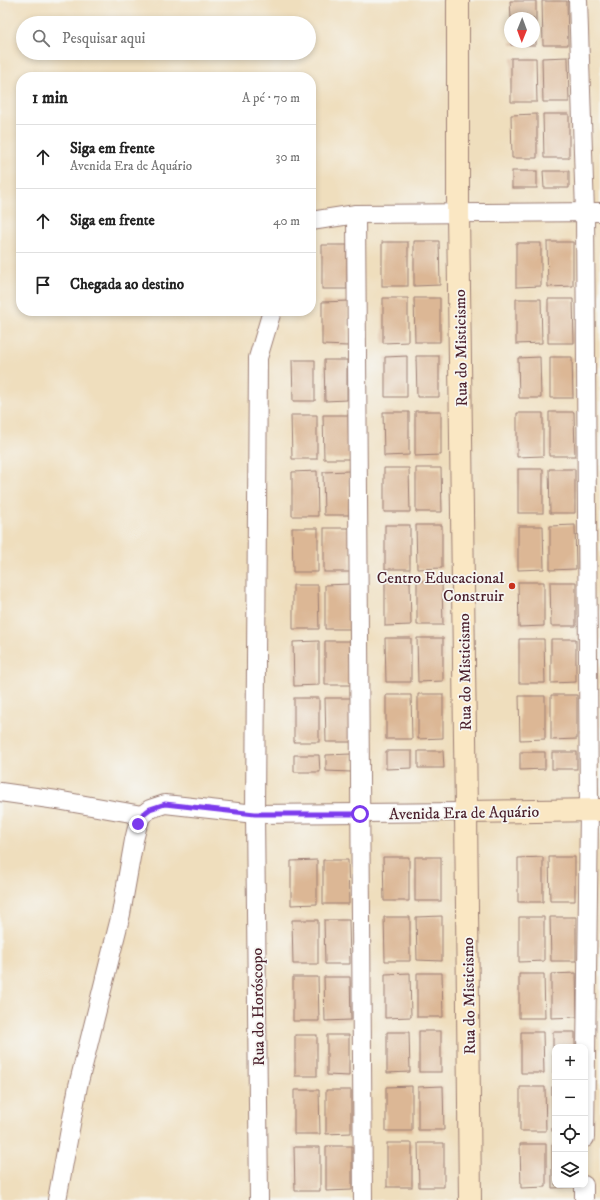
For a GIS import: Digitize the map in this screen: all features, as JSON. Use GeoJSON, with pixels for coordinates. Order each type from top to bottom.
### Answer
{"type":"FeatureCollection","features":[{"type":"Feature","properties":{"kind":"street","name":"Rua do Misticismo"},"geometry":{"type":"LineString","coordinates":[[458,0],[458,213],[470,1200]]}},
{"type":"Feature","properties":{"kind":"street"},"geometry":{"type":"LineString","coordinates":[[578,0],[592,212],[594,810],[586,1116]]}},
{"type":"Feature","properties":{"kind":"street"},"geometry":{"type":"LineString","coordinates":[[316,220],[356,214],[592,212]]}},
{"type":"Feature","properties":{"kind":"street"},"geometry":{"type":"LineString","coordinates":[[356,214],[363,1200]]}},
{"type":"Feature","properties":{"kind":"street","name":"Rua do Horóscopo"},"geometry":{"type":"LineString","coordinates":[[259,1200],[255,814],[258,358],[271,316]]}},
{"type":"Feature","properties":{"kind":"street"},"geometry":{"type":"LineString","coordinates":[[0,792],[57,800],[142,815],[134,840],[121,914],[78,1086],[57,1200]]}},
{"type":"Feature","properties":{"kind":"street","name":"Avenida Era de Aquário"},"geometry":{"type":"LineString","coordinates":[[142,815],[150,809],[165,804],[255,814],[360,814],[594,810]]}},
{"type":"Feature","properties":{"kind":"street"},"geometry":{"type":"LineString","coordinates":[[584,1188],[584,1200]]}},
{"type":"Feature","properties":{"kind":"building"},"geometry":{"type":"Polygon","coordinates":[[[510,1],[536,1],[536,12],[511,12],[510,1]]]}},
{"type":"Feature","properties":{"kind":"building"},"geometry":{"type":"Polygon","coordinates":[[[542,1],[567,1],[568,45],[543,45],[542,1]]]}},
{"type":"Feature","properties":{"kind":"building"},"geometry":{"type":"Polygon","coordinates":[[[568,57],[569,102],[543,102],[542,58],[568,57]]]}},
{"type":"Feature","properties":{"kind":"building"},"geometry":{"type":"Polygon","coordinates":[[[511,58],[536,58],[537,102],[511,102],[511,58]]]}},
{"type":"Feature","properties":{"kind":"building"},"geometry":{"type":"Polygon","coordinates":[[[537,114],[537,158],[512,158],[511,115],[537,114]]]}},
{"type":"Feature","properties":{"kind":"building"},"geometry":{"type":"Polygon","coordinates":[[[543,114],[569,114],[569,158],[544,158],[543,114]]]}},
{"type":"Feature","properties":{"kind":"building"},"geometry":{"type":"Polygon","coordinates":[[[512,171],[537,171],[537,188],[512,188],[512,171]]]}},
{"type":"Feature","properties":{"kind":"building"},"geometry":{"type":"Polygon","coordinates":[[[543,171],[569,171],[569,188],[544,188],[543,171]]]}},
{"type":"Feature","properties":{"kind":"building"},"geometry":{"type":"Polygon","coordinates":[[[414,241],[439,241],[440,285],[414,286],[414,241]]]}},
{"type":"Feature","properties":{"kind":"building"},"geometry":{"type":"Polygon","coordinates":[[[382,242],[408,242],[408,286],[382,286],[382,242]]]}},
{"type":"Feature","properties":{"kind":"building"},"geometry":{"type":"Polygon","coordinates":[[[547,242],[573,242],[573,286],[548,287],[547,242]]]}},
{"type":"Feature","properties":{"kind":"building"},"geometry":{"type":"Polygon","coordinates":[[[516,243],[541,243],[541,286],[516,287],[516,243]]]}},
{"type":"Feature","properties":{"kind":"building"},"geometry":{"type":"Polygon","coordinates":[[[322,245],[347,245],[347,289],[322,289],[322,245]]]}},
{"type":"Feature","properties":{"kind":"building"},"geometry":{"type":"Polygon","coordinates":[[[383,298],[408,298],[408,342],[383,343],[383,298]]]}},
{"type":"Feature","properties":{"kind":"building"},"geometry":{"type":"Polygon","coordinates":[[[414,298],[440,298],[440,342],[415,342],[414,298]]]}},
{"type":"Feature","properties":{"kind":"building"},"geometry":{"type":"Polygon","coordinates":[[[516,299],[541,299],[542,343],[516,344],[516,299]]]}},
{"type":"Feature","properties":{"kind":"building"},"geometry":{"type":"Polygon","coordinates":[[[548,299],[573,299],[574,343],[548,343],[548,299]]]}},
{"type":"Feature","properties":{"kind":"building"},"geometry":{"type":"Polygon","coordinates":[[[348,301],[348,346],[322,345],[322,302],[348,301]]]}},
{"type":"Feature","properties":{"kind":"building"},"geometry":{"type":"Polygon","coordinates":[[[407,356],[407,397],[385,397],[385,357],[407,356]]]}},
{"type":"Feature","properties":{"kind":"building"},"geometry":{"type":"Polygon","coordinates":[[[416,356],[439,356],[439,397],[417,397],[416,356]]]}},
{"type":"Feature","properties":{"kind":"building"},"geometry":{"type":"Polygon","coordinates":[[[540,357],[541,398],[519,398],[518,358],[540,357]]]}},
{"type":"Feature","properties":{"kind":"building"},"geometry":{"type":"Polygon","coordinates":[[[550,357],[572,357],[573,398],[550,398],[550,357]]]}},
{"type":"Feature","properties":{"kind":"building"},"geometry":{"type":"Polygon","coordinates":[[[292,360],[315,360],[315,401],[293,401],[292,360]]]}},
{"type":"Feature","properties":{"kind":"building"},"geometry":{"type":"Polygon","coordinates":[[[324,360],[347,360],[347,400],[325,401],[324,360]]]}},
{"type":"Feature","properties":{"kind":"building"},"geometry":{"type":"Polygon","coordinates":[[[415,411],[441,411],[441,455],[415,456],[415,411]]]}},
{"type":"Feature","properties":{"kind":"building"},"geometry":{"type":"Polygon","coordinates":[[[383,412],[409,412],[409,455],[384,456],[383,412]]]}},
{"type":"Feature","properties":{"kind":"building"},"geometry":{"type":"Polygon","coordinates":[[[549,412],[574,412],[575,456],[549,456],[549,412]]]}},
{"type":"Feature","properties":{"kind":"building"},"geometry":{"type":"Polygon","coordinates":[[[517,413],[543,413],[543,456],[517,457],[517,413]]]}},
{"type":"Feature","properties":{"kind":"building"},"geometry":{"type":"Polygon","coordinates":[[[291,415],[317,415],[317,459],[292,459],[291,415]]]}},
{"type":"Feature","properties":{"kind":"building"},"geometry":{"type":"Polygon","coordinates":[[[323,415],[348,415],[349,459],[324,459],[323,415]]]}},
{"type":"Feature","properties":{"kind":"building"},"geometry":{"type":"Polygon","coordinates":[[[384,468],[409,468],[410,512],[384,512],[384,468]]]}},
{"type":"Feature","properties":{"kind":"building"},"geometry":{"type":"Polygon","coordinates":[[[416,468],[441,468],[442,512],[416,512],[416,468]]]}},
{"type":"Feature","properties":{"kind":"building"},"geometry":{"type":"Polygon","coordinates":[[[518,469],[543,469],[543,513],[518,513],[518,469]]]}},
{"type":"Feature","properties":{"kind":"building"},"geometry":{"type":"Polygon","coordinates":[[[549,469],[575,469],[575,513],[550,513],[549,469]]]}},
{"type":"Feature","properties":{"kind":"building"},"geometry":{"type":"Polygon","coordinates":[[[317,471],[318,516],[292,516],[292,472],[317,471]]]}},
{"type":"Feature","properties":{"kind":"building"},"geometry":{"type":"Polygon","coordinates":[[[349,471],[349,515],[324,515],[323,472],[349,471]]]}},
{"type":"Feature","properties":{"kind":"building"},"geometry":{"type":"Polygon","coordinates":[[[385,525],[410,525],[410,569],[385,569],[385,525]]]}},
{"type":"Feature","properties":{"kind":"building"},"geometry":{"type":"Polygon","coordinates":[[[416,525],[442,525],[442,568],[417,569],[416,525]]]}},
{"type":"Feature","properties":{"kind":"building"},"geometry":{"type":"Polygon","coordinates":[[[575,525],[576,569],[550,570],[550,526],[575,525]]]}},
{"type":"Feature","properties":{"kind":"building"},"geometry":{"type":"Polygon","coordinates":[[[518,526],[543,526],[544,569],[518,570],[518,526]]]}},
{"type":"Feature","properties":{"kind":"building"},"geometry":{"type":"Polygon","coordinates":[[[292,528],[318,528],[318,572],[293,572],[292,528]]]}},
{"type":"Feature","properties":{"kind":"building"},"geometry":{"type":"Polygon","coordinates":[[[324,528],[350,528],[350,572],[324,572],[324,528]]]}},
{"type":"Feature","properties":{"kind":"building"},"geometry":{"type":"Polygon","coordinates":[[[385,581],[410,581],[411,625],[385,626],[385,581]]]}},
{"type":"Feature","properties":{"kind":"building"},"geometry":{"type":"Polygon","coordinates":[[[417,581],[442,581],[443,625],[417,625],[417,581]]]}},
{"type":"Feature","properties":{"kind":"building"},"geometry":{"type":"Polygon","coordinates":[[[518,582],[544,582],[544,626],[519,627],[518,582]]]}},
{"type":"Feature","properties":{"kind":"building"},"geometry":{"type":"Polygon","coordinates":[[[550,582],[576,582],[576,626],[551,626],[550,582]]]}},
{"type":"Feature","properties":{"kind":"building"},"geometry":{"type":"Polygon","coordinates":[[[350,584],[350,629],[325,629],[325,585],[350,584]]]}},
{"type":"Feature","properties":{"kind":"building"},"geometry":{"type":"Polygon","coordinates":[[[293,585],[318,585],[319,629],[293,629],[293,585]]]}},
{"type":"Feature","properties":{"kind":"building"},"geometry":{"type":"Polygon","coordinates":[[[385,638],[411,638],[411,682],[386,682],[385,638]]]}},
{"type":"Feature","properties":{"kind":"building"},"geometry":{"type":"Polygon","coordinates":[[[417,638],[443,638],[443,681],[418,682],[417,638]]]}},
{"type":"Feature","properties":{"kind":"building"},"geometry":{"type":"Polygon","coordinates":[[[519,639],[544,639],[545,683],[519,683],[519,639]]]}},
{"type":"Feature","properties":{"kind":"building"},"geometry":{"type":"Polygon","coordinates":[[[551,639],[576,639],[576,682],[551,683],[551,639]]]}},
{"type":"Feature","properties":{"kind":"building"},"geometry":{"type":"Polygon","coordinates":[[[319,641],[319,685],[294,686],[293,642],[319,641]]]}},
{"type":"Feature","properties":{"kind":"building"},"geometry":{"type":"Polygon","coordinates":[[[325,641],[350,641],[351,685],[325,685],[325,641]]]}},
{"type":"Feature","properties":{"kind":"building"},"geometry":{"type":"Polygon","coordinates":[[[418,694],[443,694],[443,738],[418,739],[418,694]]]}},
{"type":"Feature","properties":{"kind":"building"},"geometry":{"type":"Polygon","coordinates":[[[386,695],[411,695],[412,739],[386,739],[386,695]]]}},
{"type":"Feature","properties":{"kind":"building"},"geometry":{"type":"Polygon","coordinates":[[[551,695],[577,695],[577,739],[551,740],[551,695]]]}},
{"type":"Feature","properties":{"kind":"building"},"geometry":{"type":"Polygon","coordinates":[[[519,696],[545,696],[545,739],[520,740],[519,696]]]}},
{"type":"Feature","properties":{"kind":"building"},"geometry":{"type":"Polygon","coordinates":[[[294,698],[319,698],[319,742],[294,742],[294,698]]]}},
{"type":"Feature","properties":{"kind":"building"},"geometry":{"type":"Polygon","coordinates":[[[325,698],[351,698],[351,742],[326,742],[325,698]]]}},
{"type":"Feature","properties":{"kind":"building"},"geometry":{"type":"Polygon","coordinates":[[[386,751],[412,751],[412,768],[386,769],[386,751]]]}},
{"type":"Feature","properties":{"kind":"building"},"geometry":{"type":"Polygon","coordinates":[[[418,751],[443,751],[444,768],[418,768],[418,751]]]}},
{"type":"Feature","properties":{"kind":"building"},"geometry":{"type":"Polygon","coordinates":[[[520,752],[545,752],[545,769],[520,770],[520,752]]]}},
{"type":"Feature","properties":{"kind":"building"},"geometry":{"type":"Polygon","coordinates":[[[552,752],[577,752],[577,769],[552,769],[552,752]]]}},
{"type":"Feature","properties":{"kind":"building"},"geometry":{"type":"Polygon","coordinates":[[[351,754],[351,772],[326,771],[326,755],[351,754]]]}},
{"type":"Feature","properties":{"kind":"building"},"geometry":{"type":"Polygon","coordinates":[[[294,755],[319,755],[320,772],[294,772],[294,755]]]}},
{"type":"Feature","properties":{"kind":"building"},"geometry":{"type":"Polygon","coordinates":[[[383,857],[409,857],[409,901],[384,901],[383,857]]]}},
{"type":"Feature","properties":{"kind":"building"},"geometry":{"type":"Polygon","coordinates":[[[415,857],[441,857],[441,901],[415,901],[415,857]]]}},
{"type":"Feature","properties":{"kind":"building"},"geometry":{"type":"Polygon","coordinates":[[[543,857],[543,902],[518,902],[518,858],[543,857]]]}},
{"type":"Feature","properties":{"kind":"building"},"geometry":{"type":"Polygon","coordinates":[[[549,857],[575,857],[575,901],[550,901],[549,857]]]}},
{"type":"Feature","properties":{"kind":"building"},"geometry":{"type":"Polygon","coordinates":[[[317,860],[317,904],[291,905],[291,861],[317,860]]]}},
{"type":"Feature","properties":{"kind":"building"},"geometry":{"type":"Polygon","coordinates":[[[323,860],[348,860],[349,904],[323,904],[323,860]]]}},
{"type":"Feature","properties":{"kind":"building"},"geometry":{"type":"Polygon","coordinates":[[[442,916],[442,961],[417,960],[416,917],[442,916]]]}},
{"type":"Feature","properties":{"kind":"building"},"geometry":{"type":"Polygon","coordinates":[[[384,917],[410,917],[410,961],[385,961],[384,917]]]}},
{"type":"Feature","properties":{"kind":"building"},"geometry":{"type":"Polygon","coordinates":[[[519,917],[544,917],[544,961],[519,962],[519,917]]]}},
{"type":"Feature","properties":{"kind":"building"},"geometry":{"type":"Polygon","coordinates":[[[550,917],[576,917],[576,961],[551,961],[550,917]]]}},
{"type":"Feature","properties":{"kind":"building"},"geometry":{"type":"Polygon","coordinates":[[[292,920],[318,920],[318,964],[293,964],[292,920]]]}},
{"type":"Feature","properties":{"kind":"building"},"geometry":{"type":"Polygon","coordinates":[[[324,920],[349,920],[350,964],[325,964],[324,920]]]}},
{"type":"Feature","properties":{"kind":"building"},"geometry":{"type":"Polygon","coordinates":[[[410,973],[411,1017],[385,1018],[385,974],[410,973]]]}},
{"type":"Feature","properties":{"kind":"building"},"geometry":{"type":"Polygon","coordinates":[[[417,973],[442,973],[443,1017],[417,1017],[417,973]]]}},
{"type":"Feature","properties":{"kind":"building"},"geometry":{"type":"Polygon","coordinates":[[[576,973],[577,1017],[551,1018],[551,974],[576,973]]]}},
{"type":"Feature","properties":{"kind":"building"},"geometry":{"type":"Polygon","coordinates":[[[519,974],[544,974],[545,1018],[519,1018],[519,974]]]}},
{"type":"Feature","properties":{"kind":"building"},"geometry":{"type":"Polygon","coordinates":[[[293,977],[318,977],[319,1021],[293,1021],[293,977]]]}},
{"type":"Feature","properties":{"kind":"building"},"geometry":{"type":"Polygon","coordinates":[[[324,977],[350,977],[351,1020],[325,1021],[324,977]]]}},
{"type":"Feature","properties":{"kind":"building"},"geometry":{"type":"Polygon","coordinates":[[[419,1031],[441,1031],[441,1072],[419,1072],[419,1031]]]}},
{"type":"Feature","properties":{"kind":"building"},"geometry":{"type":"Polygon","coordinates":[[[387,1032],[409,1032],[410,1072],[387,1073],[387,1032]]]}},
{"type":"Feature","properties":{"kind":"building"},"geometry":{"type":"Polygon","coordinates":[[[521,1032],[543,1032],[544,1073],[521,1073],[521,1032]]]}},
{"type":"Feature","properties":{"kind":"building"},"geometry":{"type":"Polygon","coordinates":[[[553,1032],[575,1032],[575,1044],[553,1044],[553,1032]]]}},
{"type":"Feature","properties":{"kind":"building"},"geometry":{"type":"Polygon","coordinates":[[[295,1035],[317,1035],[317,1076],[295,1076],[295,1035]]]}},
{"type":"Feature","properties":{"kind":"building"},"geometry":{"type":"Polygon","coordinates":[[[327,1035],[349,1035],[349,1076],[327,1075],[327,1035]]]}},
{"type":"Feature","properties":{"kind":"building"},"geometry":{"type":"Polygon","coordinates":[[[412,1086],[412,1131],[386,1131],[386,1087],[412,1086]]]}},
{"type":"Feature","properties":{"kind":"building"},"geometry":{"type":"Polygon","coordinates":[[[443,1086],[444,1130],[418,1130],[418,1087],[443,1086]]]}},
{"type":"Feature","properties":{"kind":"building"},"geometry":{"type":"Polygon","coordinates":[[[520,1087],[545,1087],[546,1131],[520,1131],[520,1087]]]}},
{"type":"Feature","properties":{"kind":"building"},"geometry":{"type":"Polygon","coordinates":[[[294,1090],[319,1090],[320,1134],[294,1134],[294,1090]]]}},
{"type":"Feature","properties":{"kind":"building"},"geometry":{"type":"Polygon","coordinates":[[[326,1090],[351,1090],[351,1133],[326,1134],[326,1090]]]}},
{"type":"Feature","properties":{"kind":"building"},"geometry":{"type":"Polygon","coordinates":[[[387,1143],[412,1143],[412,1187],[387,1187],[387,1143]]]}},
{"type":"Feature","properties":{"kind":"building"},"geometry":{"type":"Polygon","coordinates":[[[418,1143],[444,1143],[444,1187],[419,1187],[418,1143]]]}},
{"type":"Feature","properties":{"kind":"building"},"geometry":{"type":"Polygon","coordinates":[[[520,1144],[546,1144],[546,1187],[521,1188],[520,1144]]]}},
{"type":"Feature","properties":{"kind":"building"},"geometry":{"type":"Polygon","coordinates":[[[326,1146],[352,1146],[352,1190],[326,1191],[326,1146]]]}},
{"type":"Feature","properties":{"kind":"building"},"geometry":{"type":"Polygon","coordinates":[[[294,1147],[320,1147],[320,1191],[295,1191],[294,1147]]]}},
{"type":"Feature","properties":{"kind":"place","name":"Centro Educacional Construir"},"geometry":{"type":"Point","coordinates":[512,586]}},
{"type":"Feature","properties":{"kind":"route"},"geometry":{"type":"LineString","coordinates":[[138,824],[142,815],[150,809],[165,804],[255,814],[360,814]]}}]}
